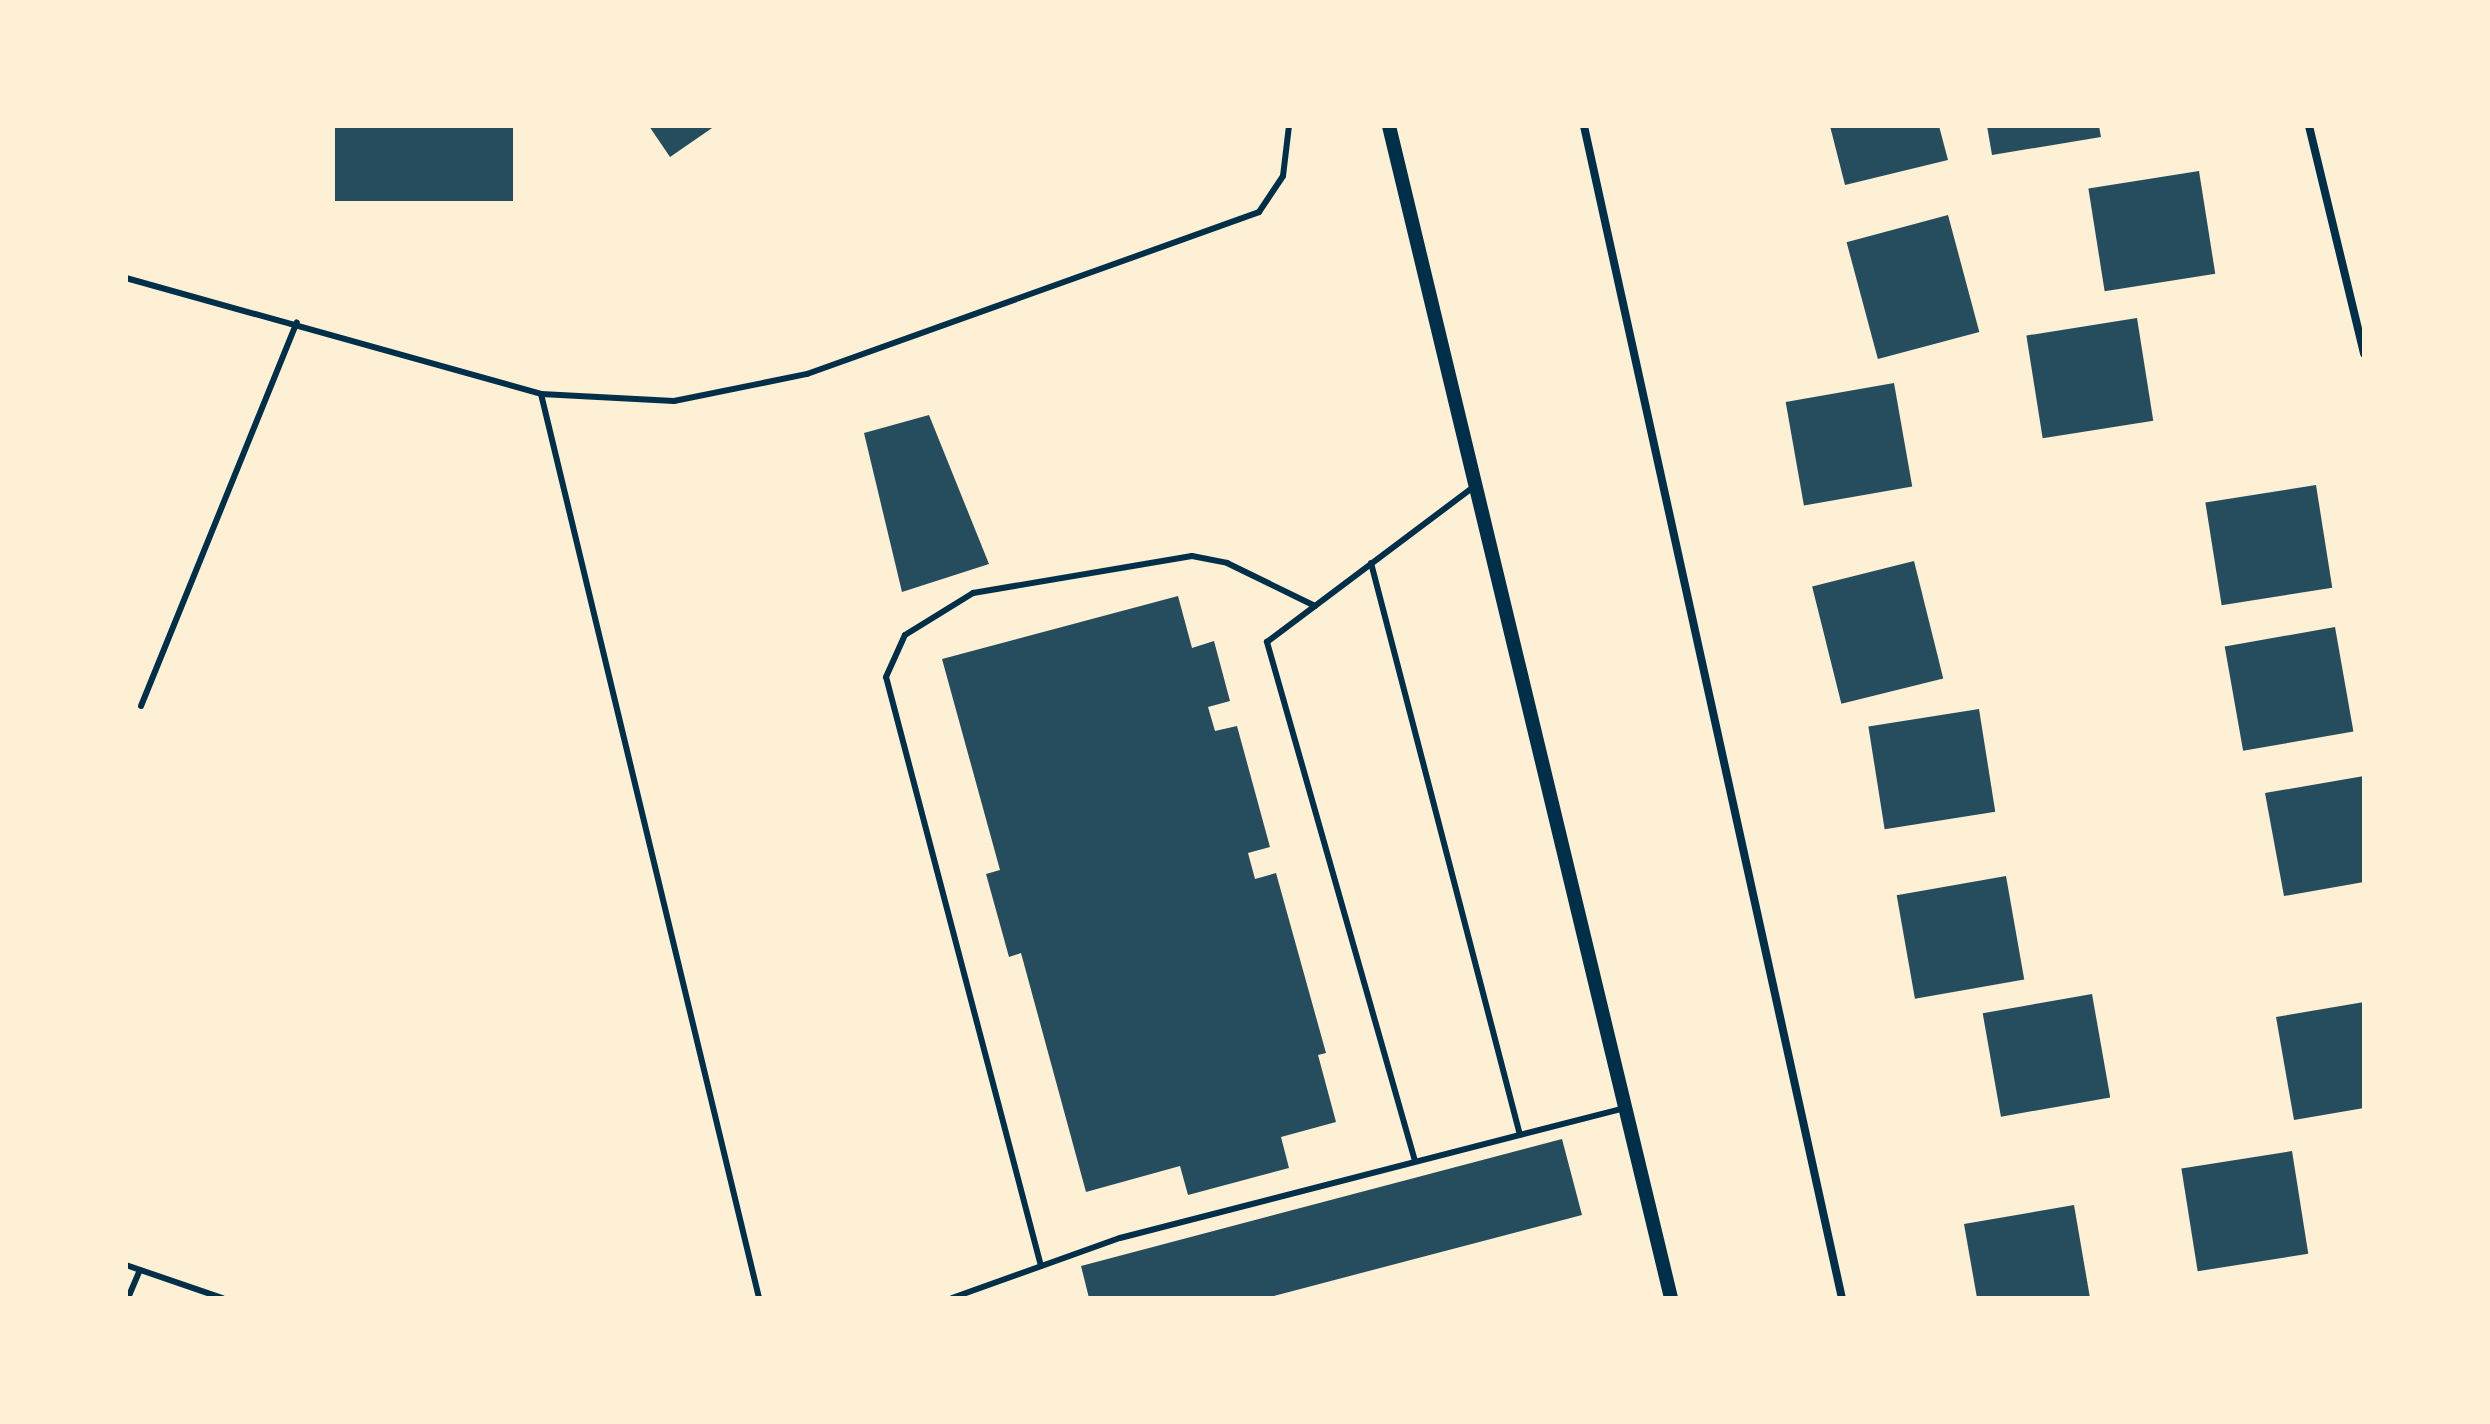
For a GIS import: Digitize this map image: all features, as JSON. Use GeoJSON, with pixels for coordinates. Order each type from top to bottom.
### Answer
{"type":"FeatureCollection","features":[{"type":"Feature","properties":{"kind":"street"},"geometry":{"type":"LineString","coordinates":[[1389,126],[1671,1298]]}},
{"type":"Feature","properties":{"kind":"street"},"geometry":{"type":"LineString","coordinates":[[1584,126],[1842,1298]]}},
{"type":"Feature","properties":{"kind":"street"},"geometry":{"type":"LineString","coordinates":[[2309,126],[2364,353]]}},
{"type":"Feature","properties":{"kind":"lane"},"geometry":{"type":"LineString","coordinates":[[126,278],[297,322],[541,394],[674,401],[807,374],[1259,212],[1283,176],[1289,126]]}},
{"type":"Feature","properties":{"kind":"lane"},"geometry":{"type":"LineString","coordinates":[[141,706],[297,322]]}},
{"type":"Feature","properties":{"kind":"lane"},"geometry":{"type":"LineString","coordinates":[[541,394],[759,1298]]}},
{"type":"Feature","properties":{"kind":"lane"},"geometry":{"type":"LineString","coordinates":[[1415,1161],[1267,642],[1477,484]]}},
{"type":"Feature","properties":{"kind":"lane"},"geometry":{"type":"LineString","coordinates":[[1041,1266],[886,677],[905,635],[973,593],[1192,556],[1227,563],[1315,606]]}},
{"type":"Feature","properties":{"kind":"lane"},"geometry":{"type":"LineString","coordinates":[[1371,563],[1520,1135]]}},
{"type":"Feature","properties":{"kind":"lane"},"geometry":{"type":"LineString","coordinates":[[952,1298],[1120,1238],[1625,1108]]}},
{"type":"Feature","properties":{"kind":"lane"},"geometry":{"type":"LineString","coordinates":[[126,1265],[222,1298]]}},
{"type":"Feature","properties":{"kind":"lane"},"geometry":{"type":"LineString","coordinates":[[128,1298],[140,1270]]}},
{"type":"Feature","properties":{"kind":"building"},"geometry":{"type":"Polygon","coordinates":[[[335,126],[513,126],[513,201],[335,201],[335,126]]]}},
{"type":"Feature","properties":{"kind":"building"},"geometry":{"type":"Polygon","coordinates":[[[649,126],[715,126],[670,157],[649,126]]]}},
{"type":"Feature","properties":{"kind":"building"},"geometry":{"type":"Polygon","coordinates":[[[1830,126],[1939,126],[1948,160],[1845,185],[1830,126]]]}},
{"type":"Feature","properties":{"kind":"building"},"geometry":{"type":"Polygon","coordinates":[[[1987,126],[2099,126],[2101,137],[1992,155],[1987,126]]]}},
{"type":"Feature","properties":{"kind":"building"},"geometry":{"type":"Polygon","coordinates":[[[2199,171],[2215,274],[2105,291],[2088,189],[2199,171]]]}},
{"type":"Feature","properties":{"kind":"building"},"geometry":{"type":"Polygon","coordinates":[[[1948,215],[1979,332],[1878,359],[1847,242],[1948,215]]]}},
{"type":"Feature","properties":{"kind":"building"},"geometry":{"type":"Polygon","coordinates":[[[2137,318],[2153,421],[2043,438],[2026,336],[2137,318]]]}},
{"type":"Feature","properties":{"kind":"building"},"geometry":{"type":"Polygon","coordinates":[[[1894,383],[1912,486],[1804,506],[1786,402],[1894,383]]]}},
{"type":"Feature","properties":{"kind":"building"},"geometry":{"type":"Polygon","coordinates":[[[929,415],[989,564],[902,592],[864,433],[929,415]]]}},
{"type":"Feature","properties":{"kind":"building"},"geometry":{"type":"Polygon","coordinates":[[[2316,485],[2332,588],[2222,605],[2205,503],[2316,485]]]}},
{"type":"Feature","properties":{"kind":"building"},"geometry":{"type":"Polygon","coordinates":[[[1914,561],[1943,678],[1841,704],[1812,586],[1914,561]]]}},
{"type":"Feature","properties":{"kind":"building"},"geometry":{"type":"Polygon","coordinates":[[[1178,596],[1192,648],[1214,641],[1230,701],[1208,707],[1215,731],[1237,726],[1270,847],[1248,853],[1255,879],[1276,873],[1326,1053],[1318,1055],[1336,1122],[1281,1137],[1289,1168],[1188,1195],[1180,1166],[1086,1192],[1021,953],[1009,957],[986,874],[1000,870],[942,659],[1178,596]]]}},
{"type":"Feature","properties":{"kind":"building"},"geometry":{"type":"Polygon","coordinates":[[[2335,627],[2353,731],[2243,751],[2225,646],[2335,627]]]}},
{"type":"Feature","properties":{"kind":"building"},"geometry":{"type":"Polygon","coordinates":[[[1979,709],[1995,812],[1885,829],[1868,727],[1979,709]]]}},
{"type":"Feature","properties":{"kind":"building"},"geometry":{"type":"Polygon","coordinates":[[[2364,776],[2364,882],[2284,896],[2265,793],[2364,776]]]}},
{"type":"Feature","properties":{"kind":"building"},"geometry":{"type":"Polygon","coordinates":[[[2006,876],[2024,979],[1915,999],[1897,895],[2006,876]]]}},
{"type":"Feature","properties":{"kind":"building"},"geometry":{"type":"Polygon","coordinates":[[[2092,994],[2110,1097],[2001,1117],[1983,1013],[2092,994]]]}},
{"type":"Feature","properties":{"kind":"building"},"geometry":{"type":"Polygon","coordinates":[[[2364,1002],[2364,1108],[2294,1120],[2276,1017],[2364,1002]]]}},
{"type":"Feature","properties":{"kind":"building"},"geometry":{"type":"Polygon","coordinates":[[[1562,1139],[1582,1215],[1266,1298],[1089,1298],[1081,1266],[1562,1139]]]}},
{"type":"Feature","properties":{"kind":"building"},"geometry":{"type":"Polygon","coordinates":[[[2292,1151],[2308,1254],[2198,1271],[2181,1169],[2292,1151]]]}},
{"type":"Feature","properties":{"kind":"building"},"geometry":{"type":"Polygon","coordinates":[[[2074,1205],[2090,1298],[1977,1298],[1964,1224],[2074,1205]]]}}]}
